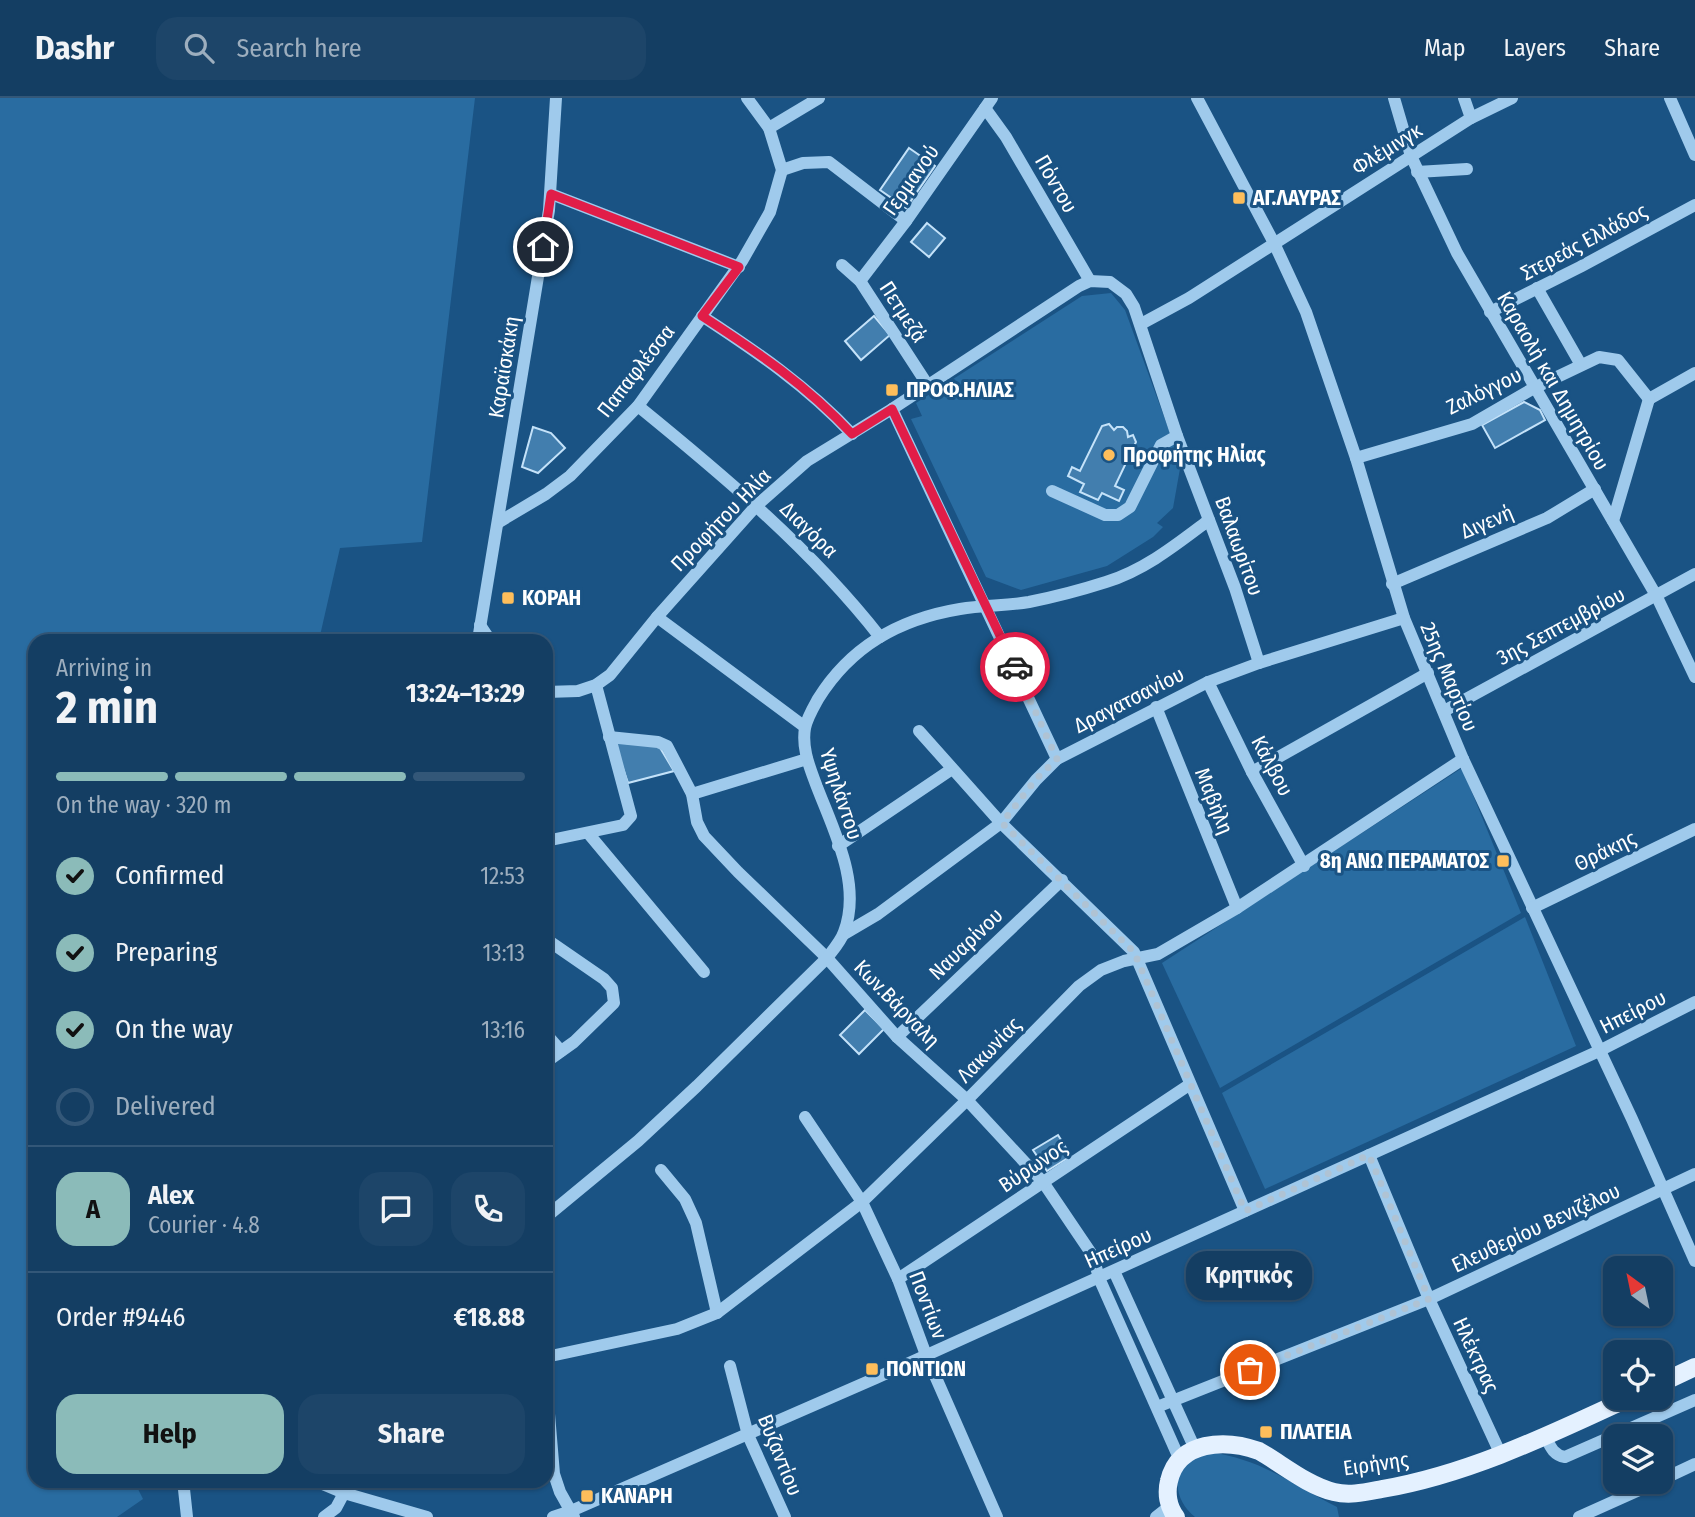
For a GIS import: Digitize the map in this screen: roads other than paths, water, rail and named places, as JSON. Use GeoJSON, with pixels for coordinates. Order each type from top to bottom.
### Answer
{"type":"FeatureCollection","features":[{"type":"Feature","properties":{"kind":"main road"},"geometry":{"type":"LineString","coordinates":[[1673,1377],[1695,1367]]}},
{"type":"Feature","properties":{"kind":"main road","name":"Ειρήνης"},"geometry":{"type":"LineString","coordinates":[[1187,1454],[1218,1444],[1249,1447],[1266,1454],[1318,1486],[1344,1494],[1423,1481],[1502,1455],[1603,1410]]}},
{"type":"Feature","properties":{"kind":"main road"},"geometry":{"type":"LineString","coordinates":[[1167,1513],[1169,1478],[1187,1454]]}},
{"type":"Feature","properties":{"kind":"street","name":"Καραϊσκάκη"},"geometry":{"type":"LineString","coordinates":[[479,634],[551,194],[556,98]]}},
{"type":"Feature","properties":{"kind":"street"},"geometry":{"type":"LineString","coordinates":[[747,98],[769,128],[782,170],[803,163],[829,162],[906,221]]}},
{"type":"Feature","properties":{"kind":"street"},"geometry":{"type":"LineString","coordinates":[[769,128],[818,98]]}},
{"type":"Feature","properties":{"kind":"street","name":"25ης Μαρτίου"},"geometry":{"type":"LineString","coordinates":[[1197,98],[1274,243],[1306,312],[1356,458],[1404,618],[1463,759],[1695,1261]]}},
{"type":"Feature","properties":{"kind":"street","name":"Καραολή και Δημητρίου"},"geometry":{"type":"LineString","coordinates":[[1394,98],[1417,172],[1457,253],[1657,597],[1695,677]]}},
{"type":"Feature","properties":{"kind":"street"},"geometry":{"type":"LineString","coordinates":[[1464,98],[1471,118]]}},
{"type":"Feature","properties":{"kind":"street","name":"Φλέμινγκ"},"geometry":{"type":"LineString","coordinates":[[1140,324],[1189,299],[1471,118],[1512,98]]}},
{"type":"Feature","properties":{"kind":"street"},"geometry":{"type":"LineString","coordinates":[[1670,98],[1695,155]]}},
{"type":"Feature","properties":{"kind":"street","name":"Γερμανού"},"geometry":{"type":"LineString","coordinates":[[860,281],[906,221],[988,103]]}},
{"type":"Feature","properties":{"kind":"street","name":"Πόντου"},"geometry":{"type":"LineString","coordinates":[[988,103],[1090,281]]}},
{"type":"Feature","properties":{"kind":"street"},"geometry":{"type":"LineString","coordinates":[[1417,172],[1467,169]]}},
{"type":"Feature","properties":{"kind":"street","name":"Παπαφλέσσα"},"geometry":{"type":"LineString","coordinates":[[499,522],[570,476],[638,406],[739,267],[770,212],[782,170]]}},
{"type":"Feature","properties":{"kind":"street"},"geometry":{"type":"LineString","coordinates":[[551,194],[739,267]]}},
{"type":"Feature","properties":{"kind":"street","name":"Στερεάς Ελλάδος"},"geometry":{"type":"LineString","coordinates":[[1490,312],[1695,205]]}},
{"type":"Feature","properties":{"kind":"street","name":"Πετμεζά"},"geometry":{"type":"LineString","coordinates":[[842,265],[860,281],[927,384]]}},
{"type":"Feature","properties":{"kind":"street"},"geometry":{"type":"LineString","coordinates":[[1090,281],[1110,282],[1119,288],[1131,302],[1140,324]]}},
{"type":"Feature","properties":{"kind":"street","name":"Προφήτου Ηλία"},"geometry":{"type":"LineString","coordinates":[[596,685],[610,675],[755,506],[807,461],[1090,281]]}},
{"type":"Feature","properties":{"kind":"street","name":"Καραολή και Δημητρίου"},"geometry":{"type":"LineString","coordinates":[[1537,288],[1581,365]]}},
{"type":"Feature","properties":{"kind":"street"},"geometry":{"type":"LineString","coordinates":[[702,316],[792,377],[830,410],[852,434]]}},
{"type":"Feature","properties":{"kind":"street","name":"Βαλαωρίτου"},"geometry":{"type":"LineString","coordinates":[[1140,324],[1177,436],[1235,588],[1259,663]]}},
{"type":"Feature","properties":{"kind":"street","name":"Ζαλόγγου"},"geometry":{"type":"LineString","coordinates":[[1356,458],[1472,424],[1534,388],[1599,357],[1618,360],[1649,399]]}},
{"type":"Feature","properties":{"kind":"street"},"geometry":{"type":"LineString","coordinates":[[1612,521],[1649,399],[1695,373]]}},
{"type":"Feature","properties":{"kind":"street","name":"Διαγόρα"},"geometry":{"type":"LineString","coordinates":[[638,406],[698,454],[755,506],[851,600],[880,636]]}},
{"type":"Feature","properties":{"kind":"street"},"geometry":{"type":"LineString","coordinates":[[892,409],[1057,759]]}},
{"type":"Feature","properties":{"kind":"street"},"geometry":{"type":"LineString","coordinates":[[1052,491],[1105,515],[1118,514],[1130,507],[1161,445],[1177,436]]}},
{"type":"Feature","properties":{"kind":"street","name":"Διγενή"},"geometry":{"type":"LineString","coordinates":[[1392,584],[1547,518],[1595,489]]}},
{"type":"Feature","properties":{"kind":"street","name":"Υψηλάντου"},"geometry":{"type":"LineString","coordinates":[[553,1211],[638,1141],[697,1086],[827,958],[844,934],[849,913],[850,888],[805,750],[805,727],[812,709],[840,667],[880,636],[931,615],[1027,602],[1128,574],[1161,555],[1209,520]]}},
{"type":"Feature","properties":{"kind":"street","name":"3ης Σεπτεμβρίου"},"geometry":{"type":"LineString","coordinates":[[1444,711],[1695,574]]}},
{"type":"Feature","properties":{"kind":"street"},"geometry":{"type":"LineString","coordinates":[[657,617],[805,727]]}},
{"type":"Feature","properties":{"kind":"street","name":"Δραγατσανίου"},"geometry":{"type":"LineString","coordinates":[[844,934],[877,914],[1002,823],[1036,779],[1057,759],[1208,682],[1259,663],[1404,618]]}},
{"type":"Feature","properties":{"kind":"street"},"geometry":{"type":"LineString","coordinates":[[480,625],[486,634]]}},
{"type":"Feature","properties":{"kind":"street"},"geometry":{"type":"LineString","coordinates":[[1252,772],[1429,673]]}},
{"type":"Feature","properties":{"kind":"street","name":"Κάλβου"},"geometry":{"type":"LineString","coordinates":[[1208,682],[1252,772],[1304,866]]}},
{"type":"Feature","properties":{"kind":"street"},"geometry":{"type":"LineString","coordinates":[[553,692],[578,691],[596,685],[631,816],[622,825],[553,840]]}},
{"type":"Feature","properties":{"kind":"street","name":"Μαβήλη"},"geometry":{"type":"LineString","coordinates":[[1156,707],[1237,908]]}},
{"type":"Feature","properties":{"kind":"street"},"geometry":{"type":"LineString","coordinates":[[919,731],[1002,823],[1134,952],[1245,1211]]}},
{"type":"Feature","properties":{"kind":"street","name":"Κων.Βάρναλη"},"geometry":{"type":"LineString","coordinates":[[608,737],[662,743],[667,746],[692,794],[697,822],[705,836],[738,872],[827,958],[897,1037],[967,1100],[1043,1182],[1093,1256],[1099,1278],[1157,1407],[1187,1454]]}},
{"type":"Feature","properties":{"kind":"street"},"geometry":{"type":"LineString","coordinates":[[692,794],[807,759]]}},
{"type":"Feature","properties":{"kind":"street","name":"Λακωνίας"},"geometry":{"type":"LineString","coordinates":[[553,1356],[677,1329],[717,1313],[862,1202],[1079,986],[1101,970],[1124,961],[1158,954],[1237,908],[1463,759]]}},
{"type":"Feature","properties":{"kind":"street"},"geometry":{"type":"LineString","coordinates":[[838,846],[952,769]]}},
{"type":"Feature","properties":{"kind":"street","name":"Θράκης"},"geometry":{"type":"LineString","coordinates":[[1532,908],[1695,829]]}},
{"type":"Feature","properties":{"kind":"street"},"geometry":{"type":"LineString","coordinates":[[588,833],[704,972]]}},
{"type":"Feature","properties":{"kind":"street","name":"Ναυαρίνου"},"geometry":{"type":"LineString","coordinates":[[897,1037],[1062,880]]}},
{"type":"Feature","properties":{"kind":"street"},"geometry":{"type":"LineString","coordinates":[[553,944],[604,979],[612,988],[614,1003],[574,1042],[553,1057]]}},
{"type":"Feature","properties":{"kind":"street","name":"Ηπείρου"},"geometry":{"type":"LineString","coordinates":[[553,1517],[573,1514],[1099,1278],[1599,1051],[1695,1002]]}},
{"type":"Feature","properties":{"kind":"street"},"geometry":{"type":"LineString","coordinates":[[553,1042],[561,1051]]}},
{"type":"Feature","properties":{"kind":"street","name":"Βύρωνος"},"geometry":{"type":"LineString","coordinates":[[898,1279],[1189,1085]]}},
{"type":"Feature","properties":{"kind":"street","name":"Ποντίων"},"geometry":{"type":"LineString","coordinates":[[805,1117],[862,1202],[898,1279],[926,1355],[997,1517]]}},
{"type":"Feature","properties":{"kind":"street","name":"Ηλέκτρας"},"geometry":{"type":"LineString","coordinates":[[1369,1155],[1429,1299],[1502,1455]]}},
{"type":"Feature","properties":{"kind":"street"},"geometry":{"type":"LineString","coordinates":[[661,1170],[685,1199],[696,1223],[717,1313]]}},
{"type":"Feature","properties":{"kind":"street","name":"Ελευθερίου Βενιζέλου"},"geometry":{"type":"LineString","coordinates":[[1157,1407],[1429,1299],[1695,1174]]}},
{"type":"Feature","properties":{"kind":"street"},"geometry":{"type":"LineString","coordinates":[[1114,1271],[1173,1401],[1187,1454]]}},
{"type":"Feature","properties":{"kind":"street","name":"Βυζαντίου"},"geometry":{"type":"LineString","coordinates":[[730,1366],[748,1435],[785,1517]]}},
{"type":"Feature","properties":{"kind":"street"},"geometry":{"type":"LineString","coordinates":[[1545,1436],[1552,1451],[1565,1457],[1695,1400]]}},
{"type":"Feature","properties":{"kind":"street"},"geometry":{"type":"LineString","coordinates":[[553,1462],[554,1474],[573,1514]]}},
{"type":"Feature","properties":{"kind":"street"},"geometry":{"type":"LineString","coordinates":[[1673,1474],[1695,1464]]}},
{"type":"Feature","properties":{"kind":"street"},"geometry":{"type":"LineString","coordinates":[[184,1488],[187,1517]]}},
{"type":"Feature","properties":{"kind":"street"},"geometry":{"type":"LineString","coordinates":[[332,1488],[420,1516]]}},
{"type":"Feature","properties":{"kind":"street"},"geometry":{"type":"LineString","coordinates":[[324,1517],[336,1508],[344,1493]]}},
{"type":"Feature","properties":{"kind":"street"},"geometry":{"type":"LineString","coordinates":[[1579,1517],[1630,1494]]}},
{"type":"Feature","properties":{"kind":"place","name":"ΑΓ.ΛΑΥΡΑΣ"},"geometry":{"type":"Point","coordinates":[1239,198]}},
{"type":"Feature","properties":{"kind":"place","name":"ΠΡΟΦ.ΗΛΙΑΣ"},"geometry":{"type":"Point","coordinates":[892,390]}},
{"type":"Feature","properties":{"kind":"place","name":"Προφήτης Ηλίας"},"geometry":{"type":"Point","coordinates":[1109,455]}},
{"type":"Feature","properties":{"kind":"place","name":"ΚΟΡΑΗ"},"geometry":{"type":"Point","coordinates":[508,598]}},
{"type":"Feature","properties":{"kind":"place","name":"8η ΑΝΩ ΠΕΡΑΜΑΤΟΣ"},"geometry":{"type":"Point","coordinates":[1503,861]}},
{"type":"Feature","properties":{"kind":"place","name":"ΠΟΝΤΙΩΝ"},"geometry":{"type":"Point","coordinates":[872,1369]}},
{"type":"Feature","properties":{"kind":"place","name":"Κρητικός"},"geometry":{"type":"Point","coordinates":[1250,1370]}},
{"type":"Feature","properties":{"kind":"place","name":"ΠΛΑΤΕΙΑ"},"geometry":{"type":"Point","coordinates":[1266,1432]}},
{"type":"Feature","properties":{"kind":"place","name":"ΚΑΝΑΡΗ"},"geometry":{"type":"Point","coordinates":[587,1496]}}]}
